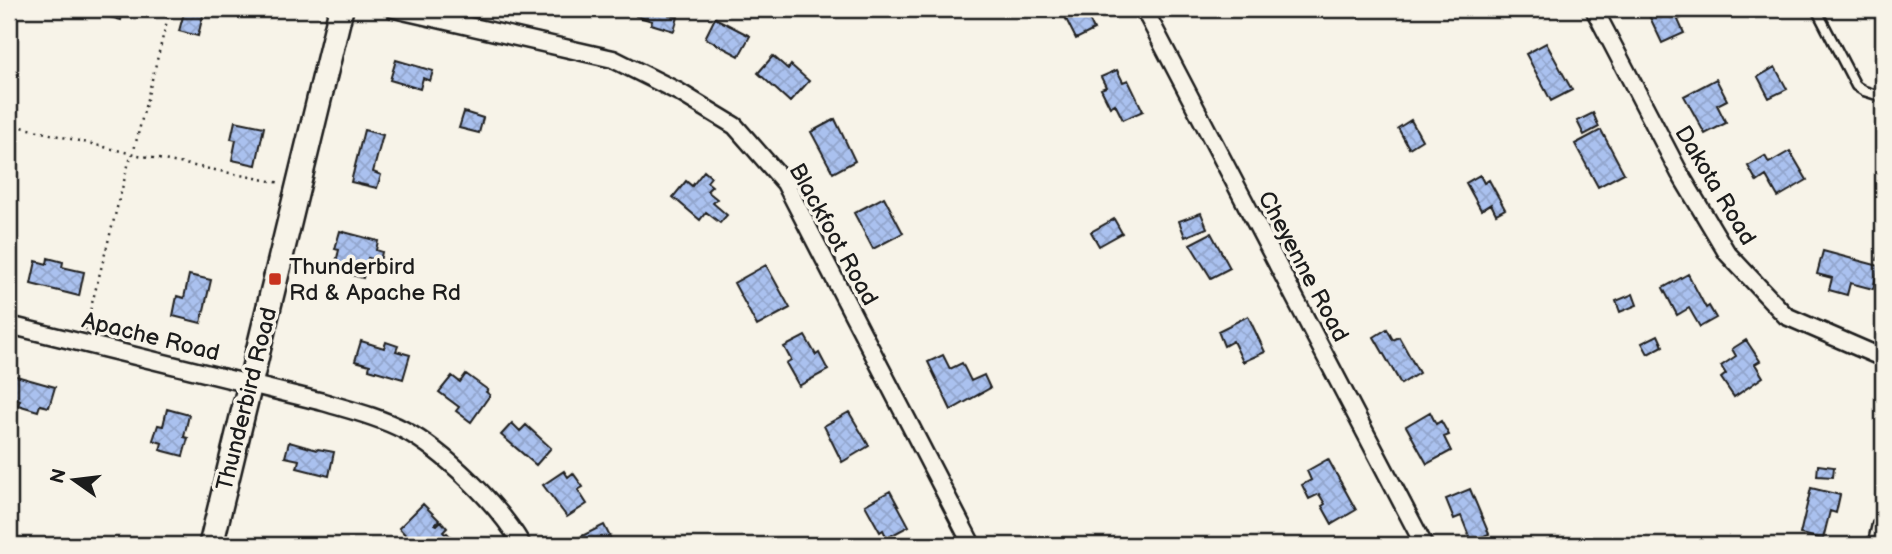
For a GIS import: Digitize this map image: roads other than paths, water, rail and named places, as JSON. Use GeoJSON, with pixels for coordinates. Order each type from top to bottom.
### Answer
{"type":"FeatureCollection","features":[{"type":"Feature","properties":{"kind":"main road","name":"Thunderbird Road"},"geometry":{"type":"LineString","coordinates":[[211,545],[341,9]]}},
{"type":"Feature","properties":{"kind":"street","name":"Blackfoot Road"},"geometry":{"type":"LineString","coordinates":[[394,9],[613,59],[679,92],[735,126],[785,183],[972,545]]}},
{"type":"Feature","properties":{"kind":"street","name":"Cheyenne Road"},"geometry":{"type":"LineString","coordinates":[[1144,9],[1424,545]]}},
{"type":"Feature","properties":{"kind":"street","name":"Dakota Road"},"geometry":{"type":"LineString","coordinates":[[1594,9],[1680,174],[1727,253],[1786,316],[1883,358]]}},
{"type":"Feature","properties":{"kind":"street","name":"Apache Road"},"geometry":{"type":"LineString","coordinates":[[9,325],[250,383],[360,413],[404,430],[435,451],[493,504],[523,545]]}},
{"type":"Feature","properties":{"kind":"street"},"geometry":{"type":"LineString","coordinates":[[1879,545],[1883,527]]}},
{"type":"Feature","properties":{"kind":"lane"},"geometry":{"type":"LineString","coordinates":[[1816,9],[1856,86],[1883,97]]}},
{"type":"Feature","properties":{"kind":"place","name":"Thunderbird Rd & Apache Rd"},"geometry":{"type":"Point","coordinates":[275,279]}}]}
